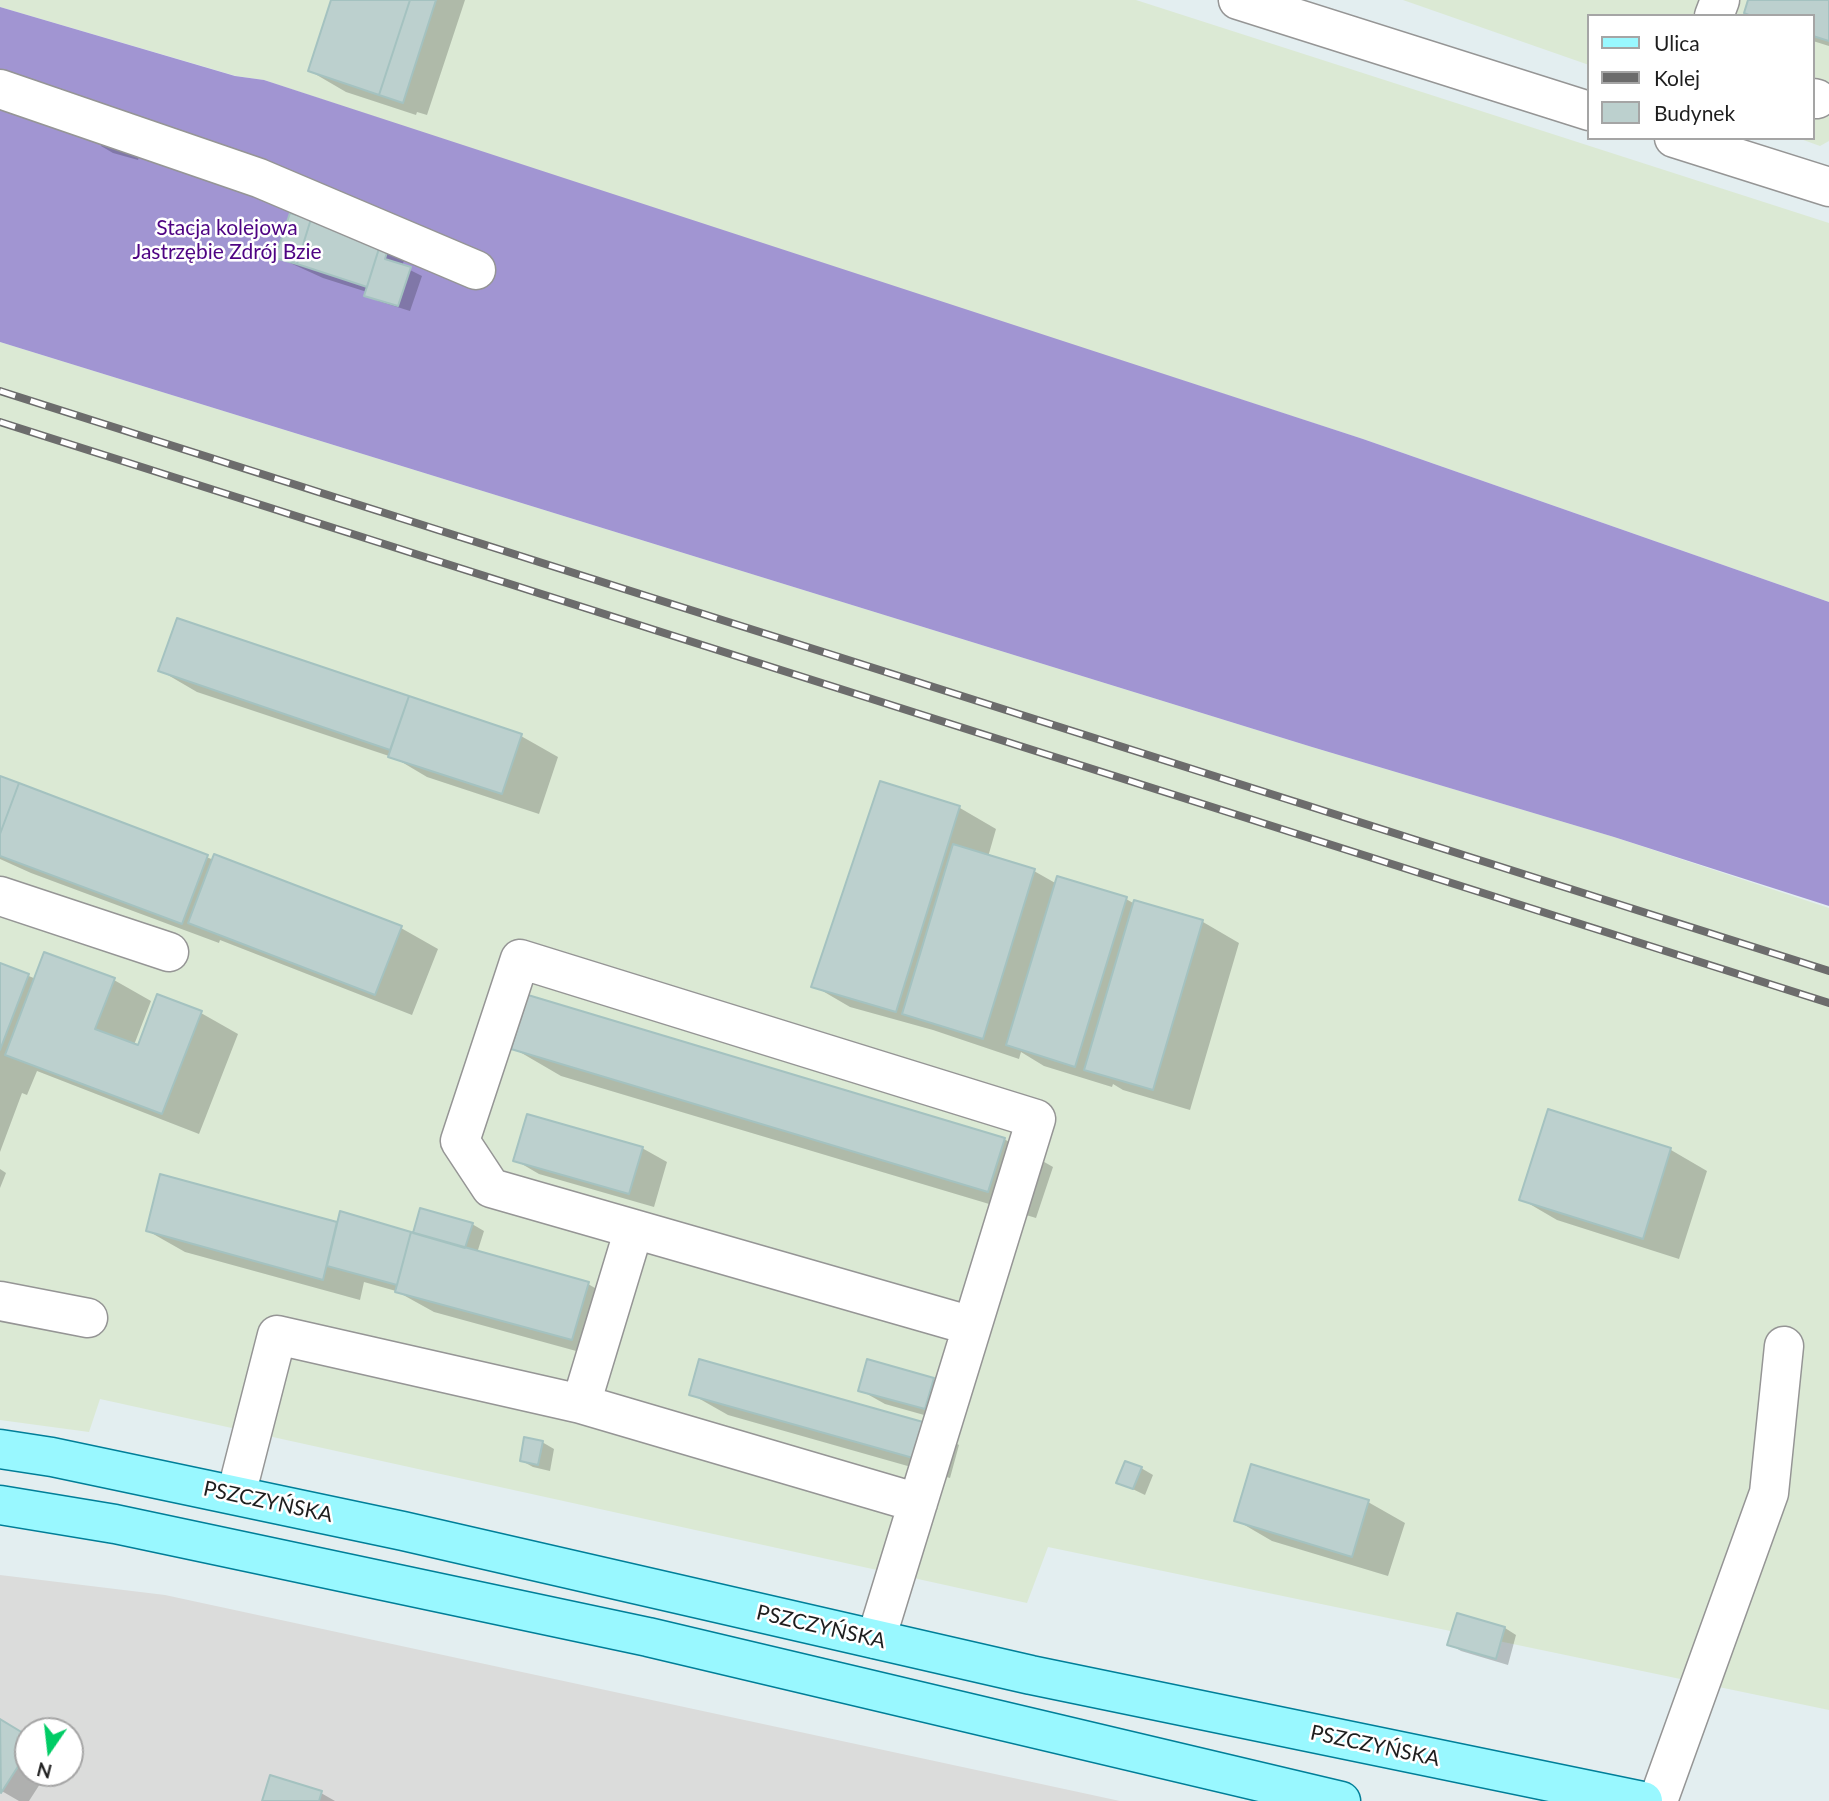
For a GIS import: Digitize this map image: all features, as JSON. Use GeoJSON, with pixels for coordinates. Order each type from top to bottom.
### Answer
{"type":"FeatureCollection","features":[{"type":"Feature","properties":{"kind":"main road","name":"PSZCZYŃSKA"},"geometry":{"type":"LineString","coordinates":[[0,1449],[52,1457],[416,1534],[1031,1675],[1643,1801]]}},
{"type":"Feature","properties":{"kind":"main road"},"geometry":{"type":"LineString","coordinates":[[0,1505],[115,1524],[648,1637],[1337,1801]]}},
{"type":"Feature","properties":{"kind":"street"},"geometry":{"type":"LineString","coordinates":[[1238,0],[1588,111]]}},
{"type":"Feature","properties":{"kind":"street"},"geometry":{"type":"LineString","coordinates":[[0,89],[260,178],[476,270]]}},
{"type":"Feature","properties":{"kind":"street"},"geometry":{"type":"LineString","coordinates":[[1680,140],[1829,187]]}},
{"type":"Feature","properties":{"kind":"street"},"geometry":{"type":"LineString","coordinates":[[0,896],[169,952]]}},
{"type":"Feature","properties":{"kind":"street"},"geometry":{"type":"LineString","coordinates":[[876,1639],[918,1503],[972,1326],[1035,1119],[520,959],[460,1142],[491,1188],[972,1326]]}},
{"type":"Feature","properties":{"kind":"street"},"geometry":{"type":"LineString","coordinates":[[581,1404],[634,1229]]}},
{"type":"Feature","properties":{"kind":"street"},"geometry":{"type":"LineString","coordinates":[[0,1301],[88,1318]]}},
{"type":"Feature","properties":{"kind":"street"},"geometry":{"type":"LineString","coordinates":[[236,1496],[277,1335],[581,1404],[918,1503]]}},
{"type":"Feature","properties":{"kind":"street"},"geometry":{"type":"LineString","coordinates":[[1658,1801],[1769,1493],[1784,1346]]}},
{"type":"Feature","properties":{"kind":"shaded area"},"geometry":{"type":"Polygon","coordinates":[[[0,0],[1136,0],[1829,223],[1829,602],[1363,439],[661,212],[264,80],[236,76],[0,7],[0,0]]]}},
{"type":"Feature","properties":{"kind":"shaded area"},"geometry":{"type":"Polygon","coordinates":[[[1403,0],[1829,0],[1829,141],[1820,146],[1804,140],[1815,140],[1815,14],[1588,14],[1588,65],[1403,0]]]}},
{"type":"Feature","properties":{"kind":"shaded area"},"geometry":{"type":"Polygon","coordinates":[[[0,342],[1312,747],[1614,837],[1829,908],[1829,1710],[1048,1547],[1027,1603],[100,1399],[89,1432],[0,1420],[0,342]]]}},
{"type":"Feature","properties":{"kind":"shaded area"},"geometry":{"type":"Polygon","coordinates":[[[0,1575],[165,1595],[1120,1801],[0,1801],[0,1575]]]}},
{"type":"Feature","properties":{"kind":"green space","name":"Stacja kolejowa Jastrzębie Zdrój Bzie"},"geometry":{"type":"Polygon","coordinates":[[[0,7],[235,76],[264,80],[1363,439],[1829,602],[1829,906],[1614,837],[1312,747],[0,342],[0,7]]]}},
{"type":"Feature","properties":{"kind":"building"},"geometry":{"type":"Polygon","coordinates":[[[331,0],[410,0],[379,95],[308,71],[331,0]]]}},
{"type":"Feature","properties":{"kind":"building"},"geometry":{"type":"Polygon","coordinates":[[[410,0],[436,0],[403,103],[379,95],[410,0]]]}},
{"type":"Feature","properties":{"kind":"building"},"geometry":{"type":"Polygon","coordinates":[[[1748,0],[1829,0],[1829,41],[1815,37],[1815,14],[1744,13],[1748,0]]]}},
{"type":"Feature","properties":{"kind":"building"},"geometry":{"type":"Polygon","coordinates":[[[290,213],[311,219],[297,264],[275,258],[290,213]]]}},
{"type":"Feature","properties":{"kind":"building"},"geometry":{"type":"Polygon","coordinates":[[[311,219],[381,242],[367,287],[297,264],[311,219]]]}},
{"type":"Feature","properties":{"kind":"building"},"geometry":{"type":"Polygon","coordinates":[[[381,242],[389,245],[385,259],[411,267],[398,306],[364,296],[381,242]]]}},
{"type":"Feature","properties":{"kind":"building"},"geometry":{"type":"Polygon","coordinates":[[[177,618],[409,696],[390,750],[158,671],[177,618]]]}},
{"type":"Feature","properties":{"kind":"building"},"geometry":{"type":"Polygon","coordinates":[[[409,696],[522,734],[502,794],[388,757],[409,696]]]}},
{"type":"Feature","properties":{"kind":"building"},"geometry":{"type":"Polygon","coordinates":[[[0,776],[19,783],[0,834],[0,776]]]}},
{"type":"Feature","properties":{"kind":"building"},"geometry":{"type":"Polygon","coordinates":[[[880,781],[960,806],[896,1012],[811,987],[880,781]]]}},
{"type":"Feature","properties":{"kind":"building"},"geometry":{"type":"Polygon","coordinates":[[[19,783],[208,855],[182,924],[0,856],[0,834],[19,783]]]}},
{"type":"Feature","properties":{"kind":"building"},"geometry":{"type":"Polygon","coordinates":[[[953,844],[1035,869],[983,1039],[902,1014],[953,844]]]}},
{"type":"Feature","properties":{"kind":"building"},"geometry":{"type":"Polygon","coordinates":[[[214,854],[402,926],[375,995],[188,923],[214,854]]]}},
{"type":"Feature","properties":{"kind":"building"},"geometry":{"type":"Polygon","coordinates":[[[1057,876],[1127,897],[1075,1067],[1006,1045],[1057,876]]]}},
{"type":"Feature","properties":{"kind":"building"},"geometry":{"type":"Polygon","coordinates":[[[1134,900],[1203,920],[1153,1090],[1084,1070],[1134,900]]]}},
{"type":"Feature","properties":{"kind":"building"},"geometry":{"type":"Polygon","coordinates":[[[44,952],[115,978],[95,1029],[138,1045],[157,994],[202,1011],[162,1114],[5,1055],[44,952]]]}},
{"type":"Feature","properties":{"kind":"building"},"geometry":{"type":"Polygon","coordinates":[[[0,963],[29,974],[0,1050],[0,963]]]}},
{"type":"Feature","properties":{"kind":"building"},"geometry":{"type":"Polygon","coordinates":[[[528,995],[1005,1138],[988,1192],[511,1049],[528,995]]]}},
{"type":"Feature","properties":{"kind":"building"},"geometry":{"type":"Polygon","coordinates":[[[1548,1109],[1671,1148],[1643,1239],[1519,1200],[1548,1109]]]}},
{"type":"Feature","properties":{"kind":"building"},"geometry":{"type":"Polygon","coordinates":[[[527,1114],[643,1147],[629,1194],[513,1161],[527,1114]]]}},
{"type":"Feature","properties":{"kind":"building"},"geometry":{"type":"Polygon","coordinates":[[[160,1174],[337,1222],[323,1280],[146,1231],[160,1174]]]}},
{"type":"Feature","properties":{"kind":"building"},"geometry":{"type":"Polygon","coordinates":[[[420,1208],[473,1223],[465,1248],[413,1233],[420,1208]]]}},
{"type":"Feature","properties":{"kind":"building"},"geometry":{"type":"Polygon","coordinates":[[[340,1211],[411,1232],[397,1285],[327,1266],[340,1211]]]}},
{"type":"Feature","properties":{"kind":"building"},"geometry":{"type":"Polygon","coordinates":[[[411,1232],[589,1282],[572,1340],[395,1292],[411,1232]]]}},
{"type":"Feature","properties":{"kind":"building"},"geometry":{"type":"Polygon","coordinates":[[[699,1359],[923,1422],[913,1458],[689,1395],[699,1359]]]}},
{"type":"Feature","properties":{"kind":"building"},"geometry":{"type":"Polygon","coordinates":[[[867,1359],[934,1378],[925,1409],[858,1391],[867,1359]]]}},
{"type":"Feature","properties":{"kind":"building"},"geometry":{"type":"Polygon","coordinates":[[[524,1437],[543,1441],[538,1465],[520,1461],[524,1437]]]}},
{"type":"Feature","properties":{"kind":"building"},"geometry":{"type":"Polygon","coordinates":[[[1125,1461],[1142,1467],[1133,1489],[1116,1483],[1125,1461]]]}},
{"type":"Feature","properties":{"kind":"building"},"geometry":{"type":"Polygon","coordinates":[[[1251,1464],[1369,1500],[1352,1557],[1234,1521],[1251,1464]]]}},
{"type":"Feature","properties":{"kind":"building"},"geometry":{"type":"Polygon","coordinates":[[[1457,1613],[1505,1627],[1496,1659],[1447,1645],[1457,1613]]]}},
{"type":"Feature","properties":{"kind":"building"},"geometry":{"type":"Polygon","coordinates":[[[0,1719],[14,1728],[14,1773],[1,1793],[0,1719]]]}},
{"type":"Feature","properties":{"kind":"building"},"geometry":{"type":"Polygon","coordinates":[[[270,1775],[322,1791],[319,1801],[262,1801],[270,1775]]]}},
{"type":"Feature","properties":{"kind":"railway"},"geometry":{"type":"LineString","coordinates":[[0,391],[1829,971]]}},
{"type":"Feature","properties":{"kind":"railway"},"geometry":{"type":"LineString","coordinates":[[0,422],[1829,1003]]}}]}
